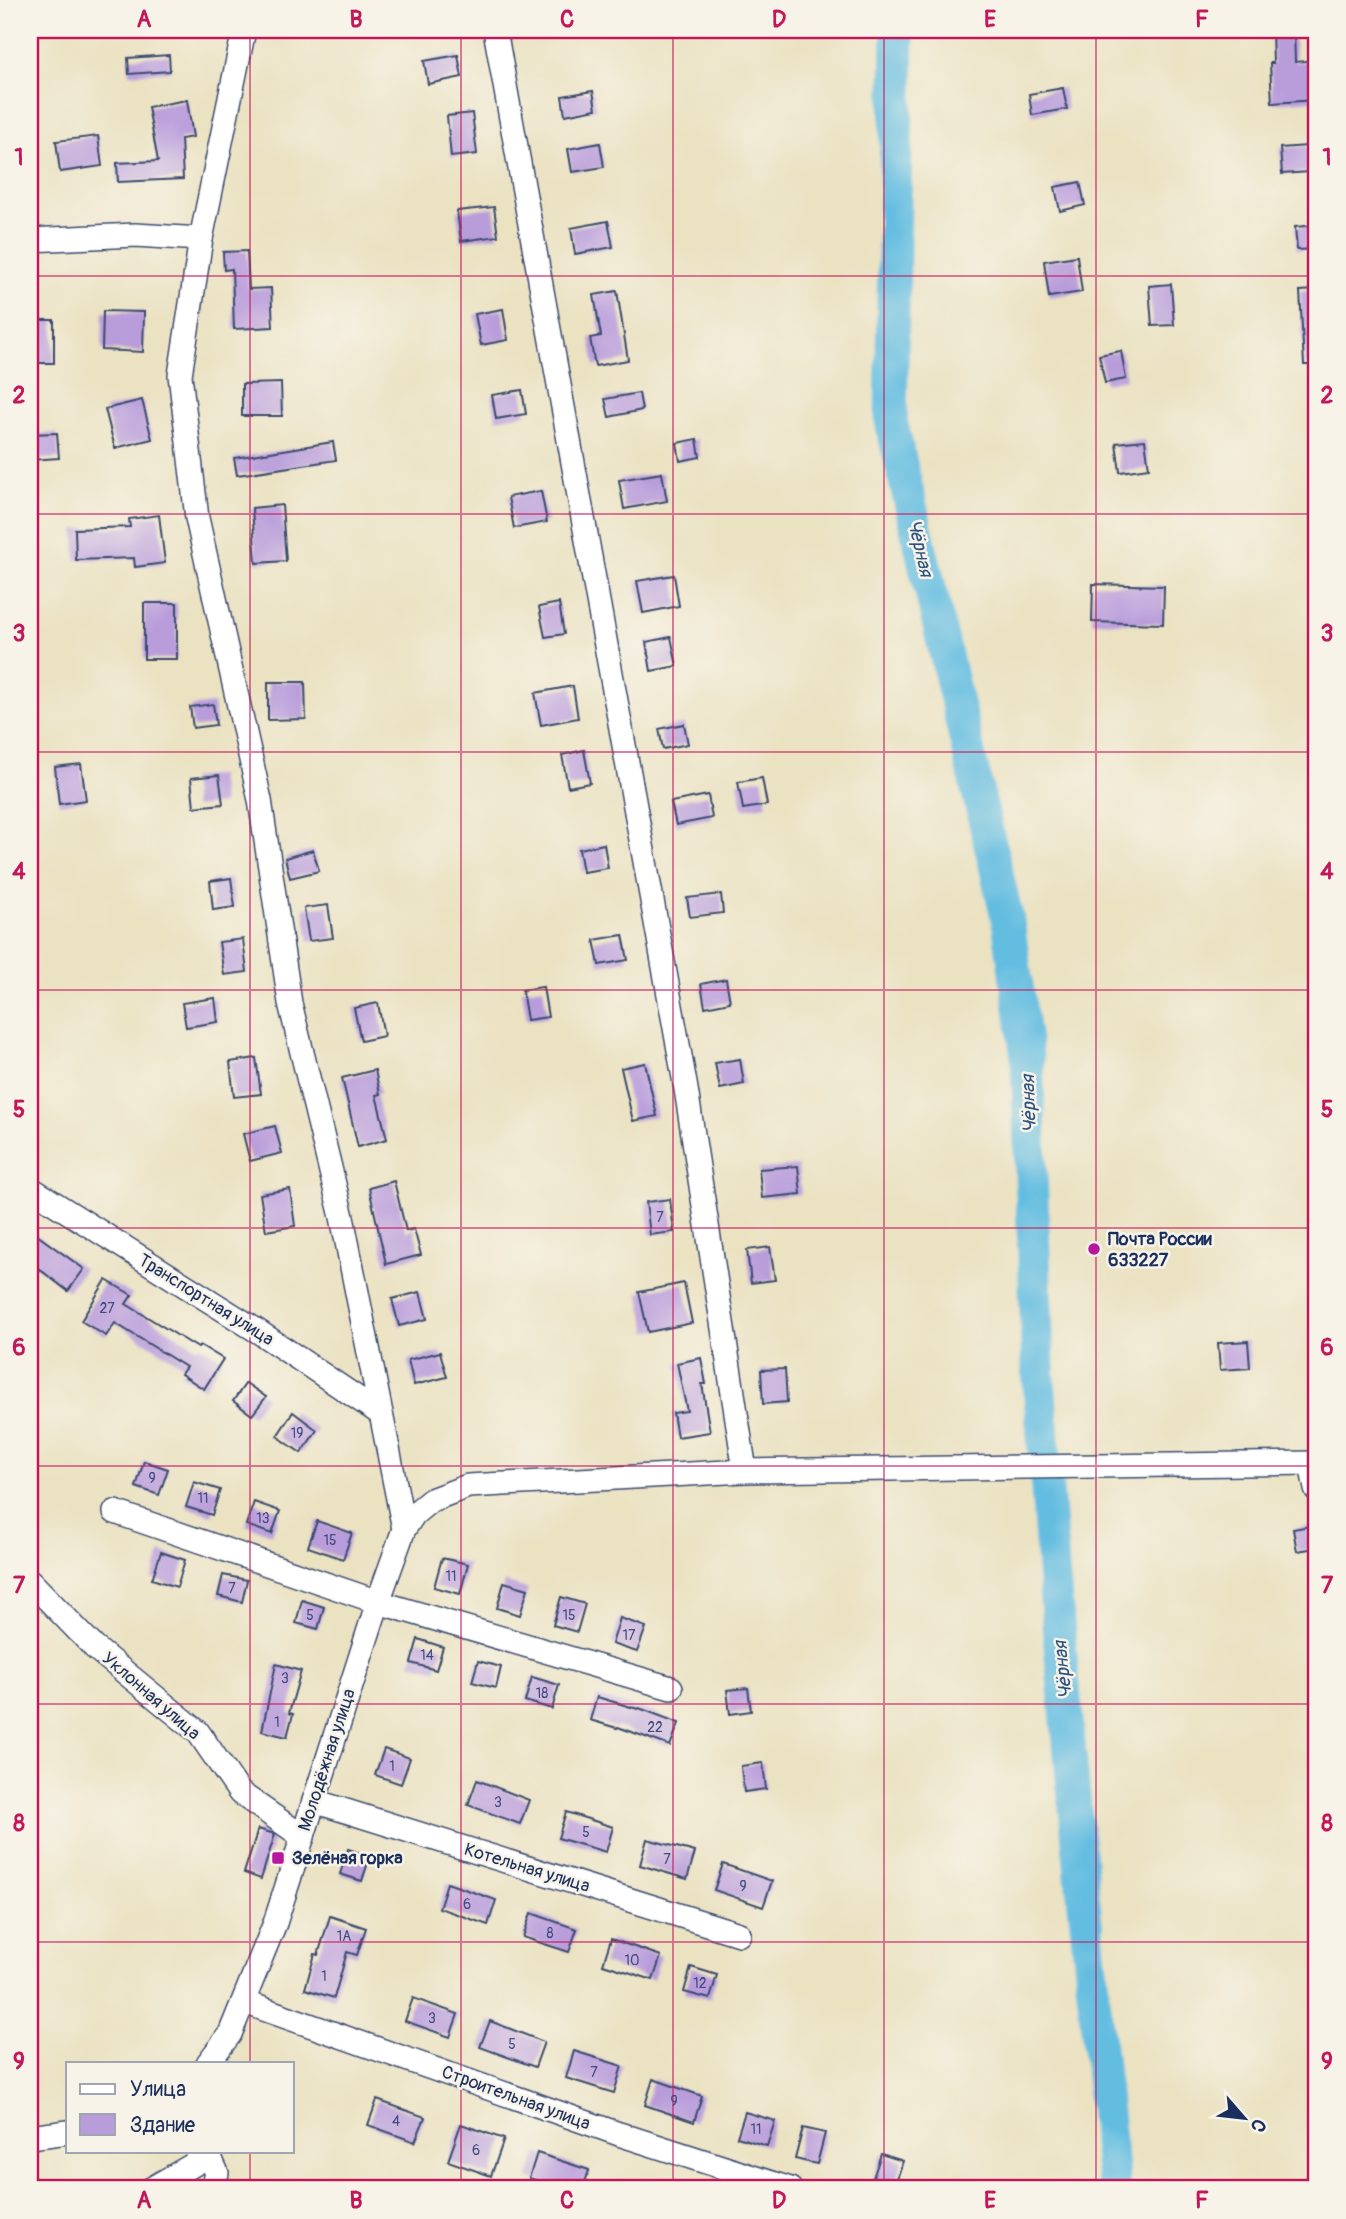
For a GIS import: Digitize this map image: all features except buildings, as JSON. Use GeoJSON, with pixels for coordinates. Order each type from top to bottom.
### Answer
{"type":"FeatureCollection","features":[{"type":"Feature","properties":{"kind":"street"},"geometry":{"type":"LineString","coordinates":[[244,30],[201,239],[180,375],[197,518],[260,800],[290,1003],[342,1217],[404,1529]]}},
{"type":"Feature","properties":{"kind":"street"},"geometry":{"type":"LineString","coordinates":[[495,30],[686,1089],[746,1471]]}},
{"type":"Feature","properties":{"kind":"street"},"geometry":{"type":"LineString","coordinates":[[30,240],[135,235],[201,239]]}},
{"type":"Feature","properties":{"kind":"street","name":"Транспортная улица"},"geometry":{"type":"LineString","coordinates":[[30,1188],[259,1332],[381,1414]]}},
{"type":"Feature","properties":{"kind":"street"},"geometry":{"type":"LineString","coordinates":[[404,1529],[414,1514],[431,1500],[468,1486],[746,1471],[1314,1463],[1316,1489]]}},
{"type":"Feature","properties":{"kind":"street"},"geometry":{"type":"LineString","coordinates":[[115,1512],[377,1602],[671,1688]]}},
{"type":"Feature","properties":{"kind":"street","name":"Молодёжная улица"},"geometry":{"type":"LineString","coordinates":[[209,2062],[230,2034],[275,1923],[377,1602],[404,1529]]}},
{"type":"Feature","properties":{"kind":"street","name":"Уклонная улица"},"geometry":{"type":"LineString","coordinates":[[30,1581],[94,1647],[198,1732],[240,1793],[303,1837]]}},
{"type":"Feature","properties":{"kind":"street","name":"Котельная улица"},"geometry":{"type":"LineString","coordinates":[[314,1801],[739,1934]]}},
{"type":"Feature","properties":{"kind":"street","name":"Строительная улица"},"geometry":{"type":"LineString","coordinates":[[244,2002],[619,2134],[790,2189]]}},
{"type":"Feature","properties":{"kind":"street"},"geometry":{"type":"LineString","coordinates":[[30,2137],[66,2132]]}},
{"type":"Feature","properties":{"kind":"street"},"geometry":{"type":"LineString","coordinates":[[150,2189],[208,2153],[217,2173],[213,2189]]}},
{"type":"Feature","properties":{"kind":"waterway","name":"Чёрная"},"geometry":{"type":"LineString","coordinates":[[898,30],[891,421],[1008,921],[1027,1057],[1038,1369],[1053,1568],[1082,1885],[1114,2189]]}},
{"type":"Feature","properties":{"kind":"place","name":"Почта России 633227"},"geometry":{"type":"Point","coordinates":[1094,1249]}},
{"type":"Feature","properties":{"kind":"place","name":"Зелёная горка"},"geometry":{"type":"Point","coordinates":[278,1858]}}]}
